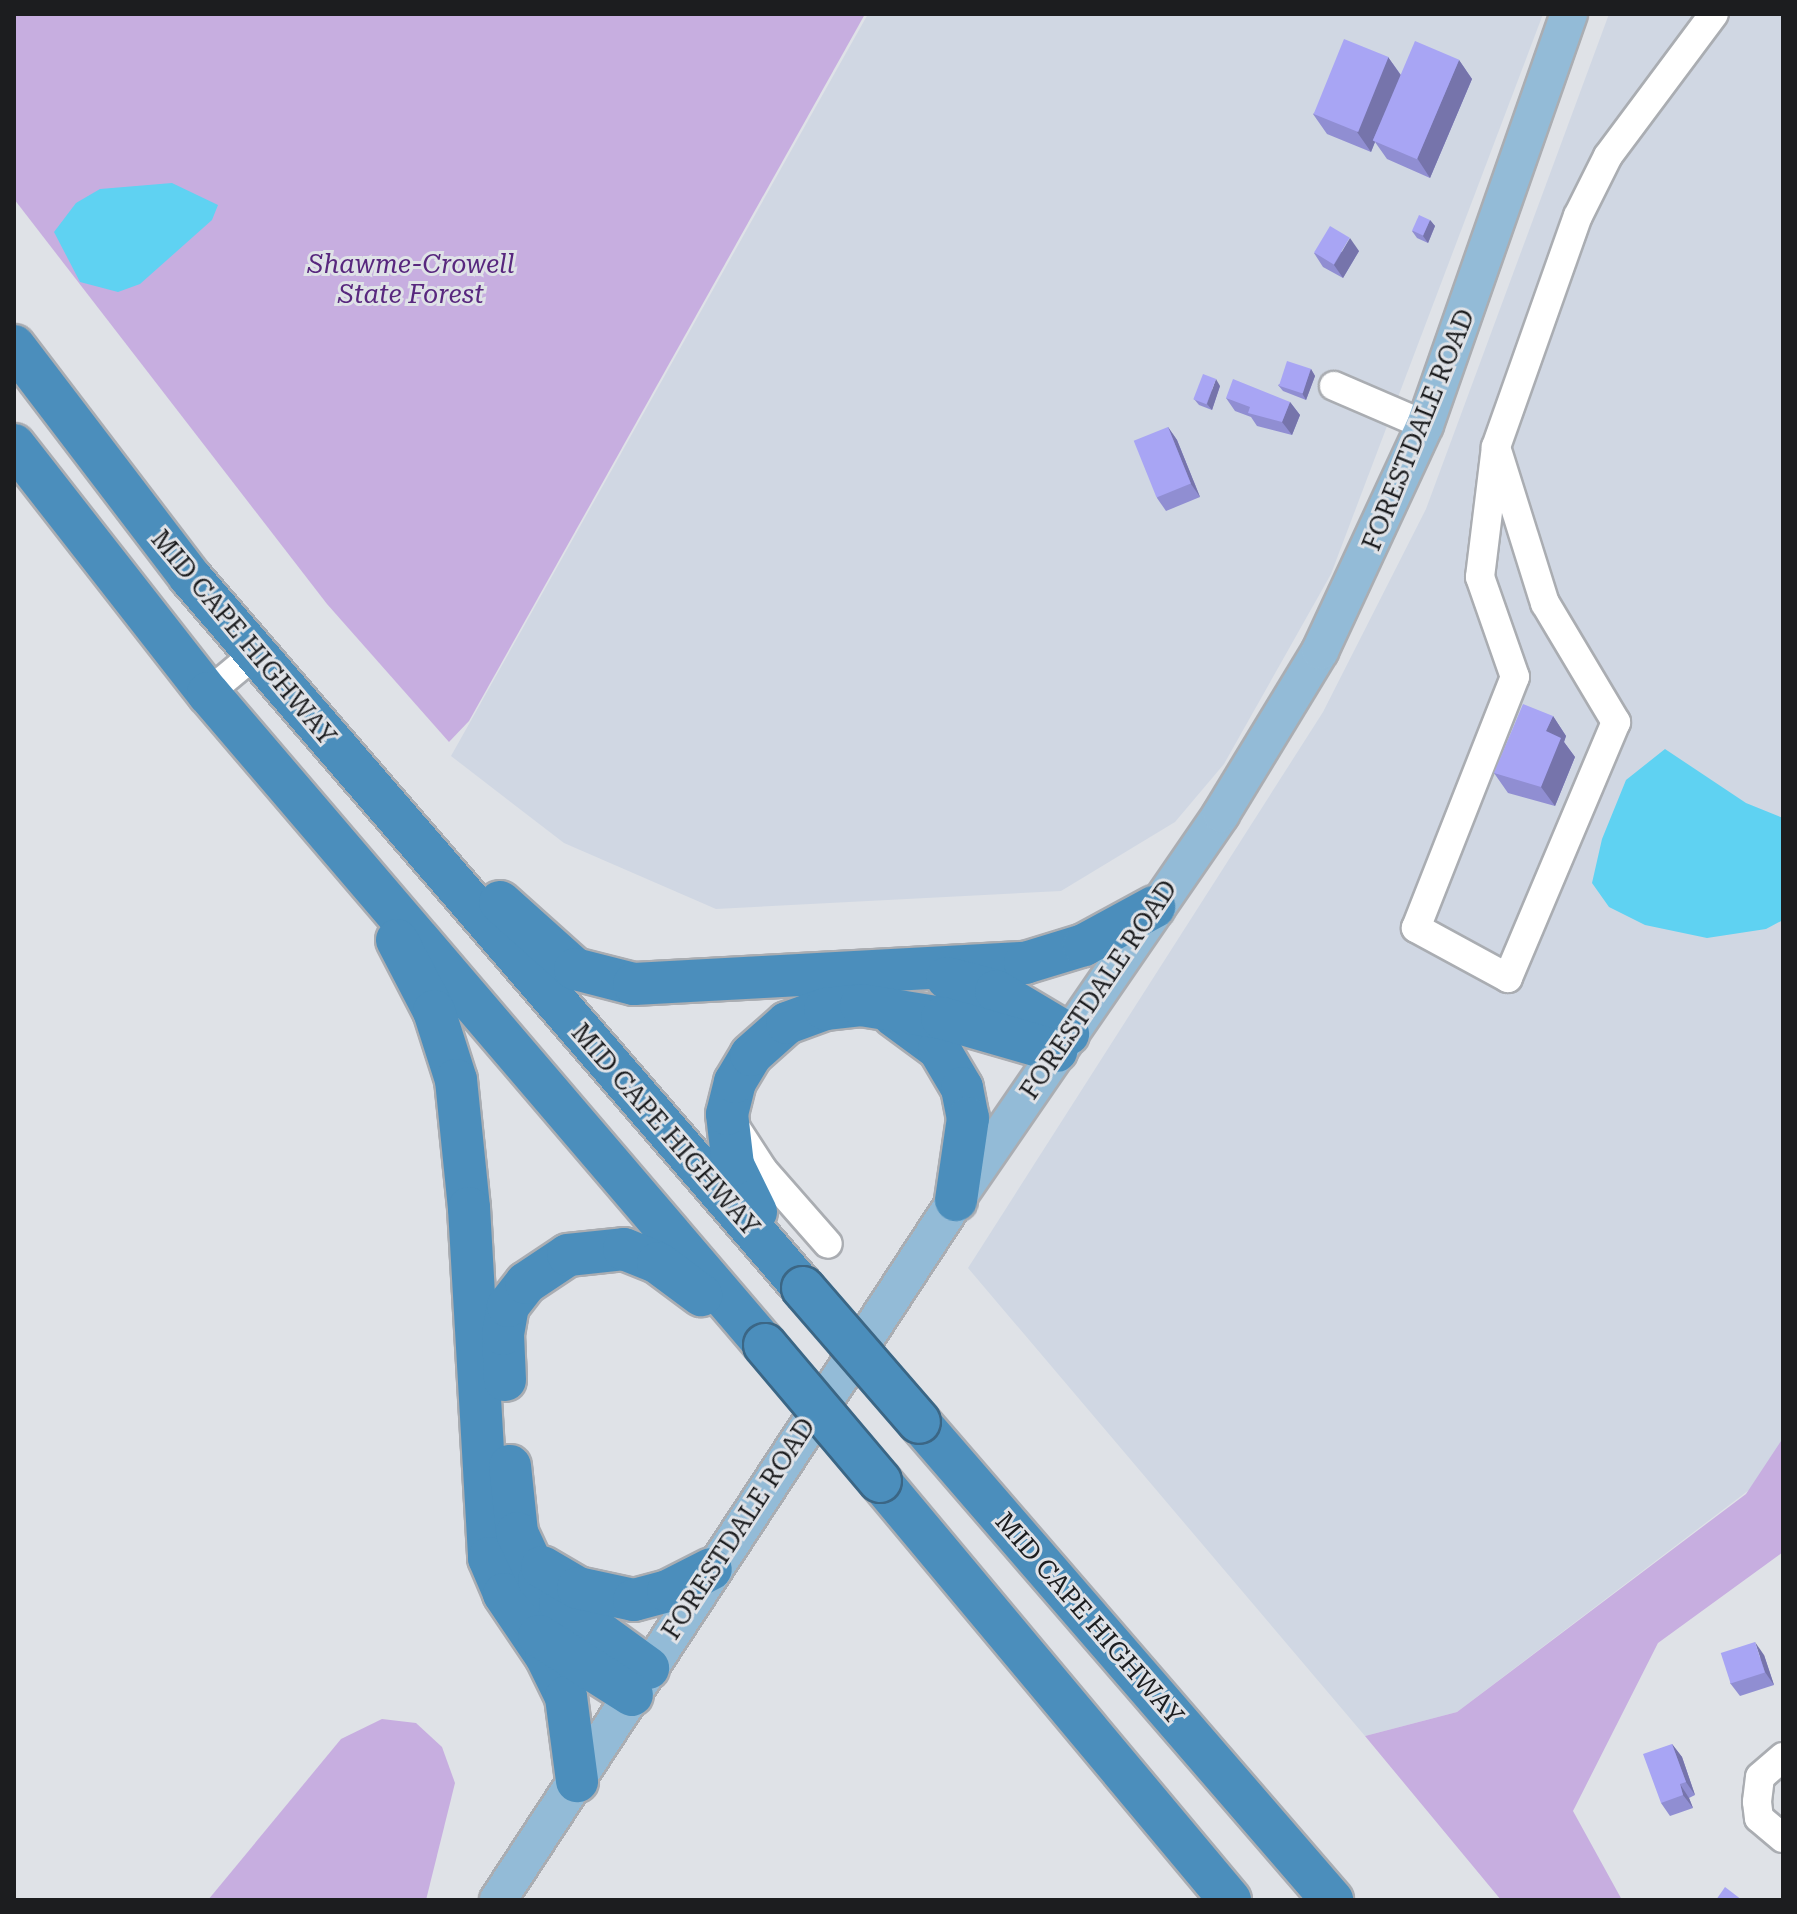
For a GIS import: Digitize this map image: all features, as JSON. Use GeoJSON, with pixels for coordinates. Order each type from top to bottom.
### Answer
{"type":"FeatureCollection","features":[{"type":"Feature","properties":{"kind":"highway","name":"MID CAPE HIGHWAY"},"geometry":{"type":"LineString","coordinates":[[14,346],[72,429],[255,654],[1332,1900]]}},
{"type":"Feature","properties":{"kind":"highway"},"geometry":{"type":"LineString","coordinates":[[14,445],[208,693],[765,1345],[1230,1900]]}},
{"type":"Feature","properties":{"kind":"highway"},"geometry":{"type":"LineString","coordinates":[[255,654],[386,780],[536,938],[575,969],[634,984],[1045,959],[1084,945],[1154,907]]}},
{"type":"Feature","properties":{"kind":"highway"},"geometry":{"type":"LineString","coordinates":[[343,850],[419,980],[456,1080],[468,1193],[486,1537],[495,1577],[566,1697],[577,1781]]}},
{"type":"Feature","properties":{"kind":"highway"},"geometry":{"type":"LineString","coordinates":[[903,970],[975,982],[1062,1043]]}},
{"type":"Feature","properties":{"kind":"highway"},"geometry":{"type":"LineString","coordinates":[[803,1288],[740,1182],[729,1148],[727,1114],[742,1069],[772,1033],[825,1009],[877,1009],[942,1018],[1062,1043]]}},
{"type":"Feature","properties":{"kind":"highway"},"geometry":{"type":"LineString","coordinates":[[877,1009],[925,1035],[957,1075],[968,1118],[956,1200]]}},
{"type":"Feature","properties":{"kind":"highway"},"geometry":{"type":"LineString","coordinates":[[640,1682],[560,1604],[524,1554],[514,1519],[503,1334],[508,1306],[526,1283],[568,1255],[624,1249],[658,1263],[765,1345]]}},
{"type":"Feature","properties":{"kind":"highway"},"geometry":{"type":"LineString","coordinates":[[524,1554],[578,1588],[613,1598],[651,1597],[711,1569]]}},
{"type":"Feature","properties":{"kind":"highway"},"geometry":{"type":"LineString","coordinates":[[525,1626],[640,1682]]}},
{"type":"Feature","properties":{"kind":"main road","name":"FORESTDALE ROAD"},"geometry":{"type":"LineString","coordinates":[[498,1900],[711,1569],[956,1200],[1154,907],[1221,814],[1320,651],[1425,425],[1569,14]]}},
{"type":"Feature","properties":{"kind":"street"},"geometry":{"type":"LineString","coordinates":[[1496,447],[1545,603],[1616,722],[1508,978],[1416,928],[1515,677],[1480,577],[1496,447],[1578,216],[1608,156],[1714,14]]}},
{"type":"Feature","properties":{"kind":"street"},"geometry":{"type":"LineString","coordinates":[[1334,386],[1425,425]]}},
{"type":"Feature","properties":{"kind":"street"},"geometry":{"type":"LineString","coordinates":[[208,693],[255,654]]}},
{"type":"Feature","properties":{"kind":"street"},"geometry":{"type":"LineString","coordinates":[[727,1114],[763,1170],[828,1244]]}},
{"type":"Feature","properties":{"kind":"street"},"geometry":{"type":"LineString","coordinates":[[1783,1757],[1760,1777],[1757,1802],[1759,1818],[1783,1838]]}},
{"type":"Feature","properties":{"kind":"shaded area"},"geometry":{"type":"Polygon","coordinates":[[[868,14],[1543,14],[1331,574],[1224,764],[1175,822],[1061,891],[716,909],[564,843],[451,756],[868,14]]]}},
{"type":"Feature","properties":{"kind":"shaded area"},"geometry":{"type":"Polygon","coordinates":[[[1609,14],[1783,14],[1783,1441],[1749,1490],[1457,1712],[1365,1736],[968,1268],[1323,712],[1426,509],[1609,14]]]}},
{"type":"Feature","properties":{"kind":"green space","name":"Shawme-Crowell State Forest"},"geometry":{"type":"Polygon","coordinates":[[[14,14],[865,14],[469,721],[449,742],[327,604],[14,199],[14,14]]]}},
{"type":"Feature","properties":{"kind":"green space"},"geometry":{"type":"Polygon","coordinates":[[[1783,1438],[1783,1552],[1658,1643],[1573,1811],[1622,1900],[1501,1900],[1365,1736],[1457,1712],[1746,1494],[1783,1438]]]}},
{"type":"Feature","properties":{"kind":"green space"},"geometry":{"type":"Polygon","coordinates":[[[382,1719],[416,1723],[442,1747],[455,1783],[426,1900],[208,1900],[341,1739],[382,1719]]]}},
{"type":"Feature","properties":{"kind":"water"},"geometry":{"type":"Polygon","coordinates":[[[172,183],[218,205],[212,220],[140,284],[118,292],[80,282],[54,232],[76,203],[100,189],[172,183]]]}},
{"type":"Feature","properties":{"kind":"water"},"geometry":{"type":"Polygon","coordinates":[[[1665,749],[1746,803],[1783,818],[1783,920],[1766,929],[1707,938],[1645,925],[1609,907],[1592,883],[1602,839],[1626,780],[1665,749]]]}},
{"type":"Feature","properties":{"kind":"building"},"geometry":{"type":"Polygon","coordinates":[[[1344,39],[1389,57],[1358,132],[1314,114],[1344,39]]]}},
{"type":"Feature","properties":{"kind":"building"},"geometry":{"type":"Polygon","coordinates":[[[1415,41],[1459,60],[1417,159],[1373,140],[1415,41]]]}},
{"type":"Feature","properties":{"kind":"building"},"geometry":{"type":"Polygon","coordinates":[[[1419,215],[1430,220],[1423,235],[1412,231],[1419,215]]]}},
{"type":"Feature","properties":{"kind":"building"},"geometry":{"type":"Polygon","coordinates":[[[1330,226],[1350,238],[1334,264],[1314,253],[1330,226]]]}},
{"type":"Feature","properties":{"kind":"building"},"geometry":{"type":"Polygon","coordinates":[[[1287,361],[1311,369],[1303,393],[1279,386],[1287,361]]]}},
{"type":"Feature","properties":{"kind":"building"},"geometry":{"type":"Polygon","coordinates":[[[1203,374],[1216,379],[1206,404],[1193,399],[1203,374]]]}},
{"type":"Feature","properties":{"kind":"building"},"geometry":{"type":"Polygon","coordinates":[[[1233,379],[1290,402],[1282,422],[1248,413],[1250,407],[1226,398],[1233,379]]]}},
{"type":"Feature","properties":{"kind":"building"},"geometry":{"type":"Polygon","coordinates":[[[1168,427],[1191,484],[1157,497],[1134,441],[1168,427]]]}},
{"type":"Feature","properties":{"kind":"building"},"geometry":{"type":"Polygon","coordinates":[[[1523,704],[1553,716],[1546,731],[1561,738],[1541,787],[1494,773],[1523,704]]]}},
{"type":"Feature","properties":{"kind":"building"},"geometry":{"type":"Polygon","coordinates":[[[1755,1642],[1765,1672],[1731,1684],[1721,1653],[1755,1642]]]}},
{"type":"Feature","properties":{"kind":"building"},"geometry":{"type":"Polygon","coordinates":[[[1672,1744],[1686,1782],[1680,1784],[1683,1795],[1661,1803],[1643,1754],[1672,1744]]]}},
{"type":"Feature","properties":{"kind":"building"},"geometry":{"type":"Polygon","coordinates":[[[1725,1887],[1742,1900],[1716,1900],[1725,1887]]]}}]}
